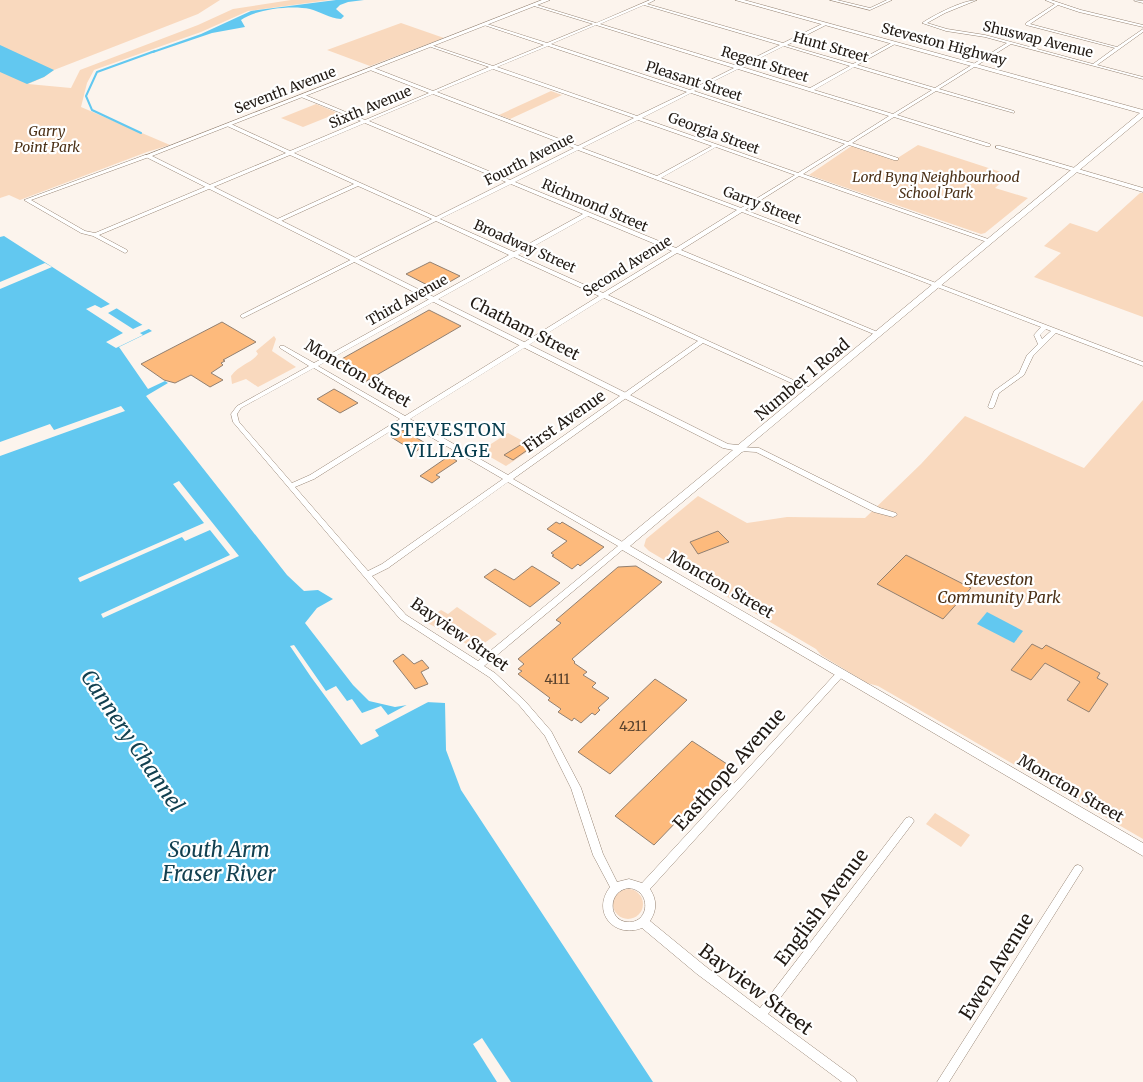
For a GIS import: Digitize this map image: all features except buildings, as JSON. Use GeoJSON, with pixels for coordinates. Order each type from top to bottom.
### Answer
{"type":"FeatureCollection","features":[{"type":"Feature","properties":{"kind":"street","name":"Seventh Avenue"},"geometry":{"type":"LineString","coordinates":[[96,235],[83,232],[29,200],[229,125],[547,0]]}},
{"type":"Feature","properties":{"kind":"street","name":"Sixth Avenue"},"geometry":{"type":"LineString","coordinates":[[96,235],[654,0]]}},
{"type":"Feature","properties":{"kind":"street","name":"Steveston Highway"},"geometry":{"type":"LineString","coordinates":[[738,0],[1143,113]]}},
{"type":"Feature","properties":{"kind":"street"},"geometry":{"type":"LineString","coordinates":[[832,0],[870,9],[890,0]]}},
{"type":"Feature","properties":{"kind":"street","name":"Shuswap Avenue"},"geometry":{"type":"LineString","coordinates":[[974,0],[942,12],[924,23],[1010,43],[1143,78]]}},
{"type":"Feature","properties":{"kind":"street"},"geometry":{"type":"LineString","coordinates":[[1047,0],[1143,28]]}},
{"type":"Feature","properties":{"kind":"street"},"geometry":{"type":"LineString","coordinates":[[1136,0],[1143,2]]}},
{"type":"Feature","properties":{"kind":"street","name":"Hunt Street"},"geometry":{"type":"LineString","coordinates":[[644,4],[1012,112]]}},
{"type":"Feature","properties":{"kind":"street"},"geometry":{"type":"LineString","coordinates":[[1057,4],[1027,24],[1118,48]]}},
{"type":"Feature","properties":{"kind":"street","name":"Regent Street"},"geometry":{"type":"LineString","coordinates":[[535,5],[988,144]]}},
{"type":"Feature","properties":{"kind":"street","name":"Pleasant Street"},"geometry":{"type":"LineString","coordinates":[[485,24],[896,158]]}},
{"type":"Feature","properties":{"kind":"street","name":"Fourth Avenue"},"geometry":{"type":"LineString","coordinates":[[243,316],[825,24]]}},
{"type":"Feature","properties":{"kind":"street"},"geometry":{"type":"LineString","coordinates":[[1094,65],[1143,28]]}},
{"type":"Feature","properties":{"kind":"street"},"geometry":{"type":"LineString","coordinates":[[810,90],[894,43]]}},
{"type":"Feature","properties":{"kind":"street","name":"Second Avenue"},"geometry":{"type":"LineString","coordinates":[[291,486],[312,477],[1010,43]]}},
{"type":"Feature","properties":{"kind":"street","name":"Georgia Street"},"geometry":{"type":"LineString","coordinates":[[432,46],[989,241]]}},
{"type":"Feature","properties":{"kind":"street","name":"Garry Street"},"geometry":{"type":"LineString","coordinates":[[372,69],[1143,364]]}},
{"type":"Feature","properties":{"kind":"street","name":"Richmond Street"},"geometry":{"type":"LineString","coordinates":[[303,96],[878,334]]}},
{"type":"Feature","properties":{"kind":"street","name":"Number 1 Road"},"geometry":{"type":"LineString","coordinates":[[479,665],[742,449],[1143,113]]}},
{"type":"Feature","properties":{"kind":"street","name":"Broadway Street"},"geometry":{"type":"LineString","coordinates":[[229,125],[811,390]]}},
{"type":"Feature","properties":{"kind":"street"},"geometry":{"type":"LineString","coordinates":[[657,178],[715,146]]}},
{"type":"Feature","properties":{"kind":"street"},"geometry":{"type":"LineString","coordinates":[[998,147],[1143,190]]}},
{"type":"Feature","properties":{"kind":"street","name":"Chatham Street"},"geometry":{"type":"LineString","coordinates":[[147,156],[723,445],[757,450],[877,510],[893,515]]}},
{"type":"Feature","properties":{"kind":"street"},"geometry":{"type":"LineString","coordinates":[[277,221],[358,184]]}},
{"type":"Feature","properties":{"kind":"street","name":"Third Avenue"},"geometry":{"type":"LineString","coordinates":[[239,407],[587,214]]}},
{"type":"Feature","properties":{"kind":"street"},"geometry":{"type":"LineString","coordinates":[[96,235],[125,251]]}},
{"type":"Feature","properties":{"kind":"street"},"geometry":{"type":"LineString","coordinates":[[1041,344],[1037,335],[1044,327]]}},
{"type":"Feature","properties":{"kind":"street"},"geometry":{"type":"LineString","coordinates":[[990,407],[996,392],[1022,374],[1030,355],[1054,331]]}},
{"type":"Feature","properties":{"kind":"street","name":"First Avenue"},"geometry":{"type":"LineString","coordinates":[[367,575],[385,566],[703,340]]}},
{"type":"Feature","properties":{"kind":"street","name":"Moncton Street"},"geometry":{"type":"LineString","coordinates":[[282,348],[1143,850]]}},
{"type":"Feature","properties":{"kind":"street","name":"Bayview Street"},"geometry":{"type":"LineString","coordinates":[[239,407],[235,411],[234,418],[411,624],[479,665],[507,688],[548,734],[573,782],[598,855],[615,888]]}},
{"type":"Feature","properties":{"kind":"street","name":"Easthope Avenue"},"geometry":{"type":"LineString","coordinates":[[643,889],[841,673]]}},
{"type":"Feature","properties":{"kind":"street","name":"English Avenue"},"geometry":{"type":"LineString","coordinates":[[761,1015],[909,821]]}},
{"type":"Feature","properties":{"kind":"street","name":"Ewen Avenue"},"geometry":{"type":"LineString","coordinates":[[944,1082],[1078,869]]}},
{"type":"Feature","properties":{"kind":"street"},"geometry":{"type":"LineString","coordinates":[[632,884],[643,889],[651,900],[652,906],[648,917],[643,922],[630,925],[616,921],[611,917],[608,911],[607,898],[615,888],[632,884]]}},
{"type":"Feature","properties":{"kind":"street","name":"Bayview Street"},"geometry":{"type":"LineString","coordinates":[[643,922],[667,944],[851,1082]]}},
{"type":"Feature","properties":{"kind":"green space","name":"Garry Point Park"},"geometry":{"type":"Polygon","coordinates":[[[0,0],[220,0],[198,14],[54,70],[28,84],[71,88],[80,70],[198,25],[233,9],[291,0],[330,0],[248,11],[201,32],[94,70],[87,83],[81,107],[170,145],[20,200],[9,195],[0,198],[0,0]]]}},
{"type":"Feature","properties":{"kind":"green space"},"geometry":{"type":"Polygon","coordinates":[[[401,23],[444,38],[370,66],[327,50],[401,23]]]}},
{"type":"Feature","properties":{"kind":"green space"},"geometry":{"type":"Polygon","coordinates":[[[551,91],[562,95],[510,119],[499,115],[551,91]]]}},
{"type":"Feature","properties":{"kind":"green space"},"geometry":{"type":"Polygon","coordinates":[[[316,104],[338,113],[303,127],[281,118],[316,104]]]}},
{"type":"Feature","properties":{"kind":"green space","name":"Lord Byng Neighbourhood School Park"},"geometry":{"type":"Polygon","coordinates":[[[853,145],[896,159],[918,145],[1010,175],[995,188],[1028,198],[985,233],[981,234],[809,175],[853,145]]]}},
{"type":"Feature","properties":{"kind":"green space"},"geometry":{"type":"Polygon","coordinates":[[[1140,193],[1143,193],[1143,317],[1034,277],[1061,253],[1044,246],[1070,223],[1097,232],[1140,193]]]}},
{"type":"Feature","properties":{"kind":"green space"},"geometry":{"type":"Polygon","coordinates":[[[274,336],[276,339],[272,351],[296,367],[258,387],[246,379],[232,384],[231,376],[234,372],[253,360],[258,354],[256,351],[274,336]]]}},
{"type":"Feature","properties":{"kind":"green space","name":"Steveston Community Park"},"geometry":{"type":"Polygon","coordinates":[[[1143,400],[1143,839],[878,686],[867,683],[821,655],[816,649],[649,551],[644,546],[646,539],[698,496],[747,523],[787,517],[865,518],[921,464],[965,416],[1084,468],[1143,400]]]}},
{"type":"Feature","properties":{"kind":"green space"},"geometry":{"type":"Polygon","coordinates":[[[508,433],[534,447],[506,466],[480,451],[508,433]]]}},
{"type":"Feature","properties":{"kind":"green space"},"geometry":{"type":"Polygon","coordinates":[[[457,607],[497,634],[476,649],[422,620],[428,615],[431,617],[441,610],[448,614],[457,607]]]}},
{"type":"Feature","properties":{"kind":"green space"},"geometry":{"type":"Polygon","coordinates":[[[935,813],[970,835],[961,847],[926,824],[935,813]]]}},
{"type":"Feature","properties":{"kind":"green space"},"geometry":{"type":"Polygon","coordinates":[[[628,889],[639,893],[643,904],[639,915],[628,919],[617,915],[613,904],[617,893],[628,889]]]}},
{"type":"Feature","properties":{"kind":"water"},"geometry":{"type":"Polygon","coordinates":[[[336,0],[364,0],[340,5],[336,9],[344,16],[341,19],[302,8],[284,8],[255,13],[241,20],[245,27],[212,33],[153,53],[150,52],[201,34],[251,11],[336,0]]]}},
{"type":"Feature","properties":{"kind":"water"},"geometry":{"type":"Polygon","coordinates":[[[0,45],[54,70],[44,77],[27,84],[0,72],[0,45]]]}},
{"type":"Feature","properties":{"kind":"water","name":"South Arm Fraser River"},"geometry":{"type":"Polygon","coordinates":[[[4,236],[152,331],[119,347],[148,389],[165,381],[168,383],[146,396],[287,575],[304,591],[318,590],[333,599],[317,608],[305,623],[353,685],[369,701],[395,707],[426,702],[445,703],[446,750],[461,790],[653,1082],[0,1082],[0,237],[4,236]]]}},
{"type":"Feature","properties":{"kind":"water"},"geometry":{"type":"Polygon","coordinates":[[[987,612],[1023,631],[1014,643],[977,624],[987,612]]]}},
{"type":"Feature","properties":{"kind":"pier"},"geometry":{"type":"Polygon","coordinates":[[[45,263],[52,267],[0,289],[0,282],[45,263]]]}},
{"type":"Feature","properties":{"kind":"pier"},"geometry":{"type":"Polygon","coordinates":[[[112,303],[119,307],[108,313],[133,329],[144,324],[151,328],[140,333],[143,335],[116,348],[106,342],[123,333],[86,309],[95,305],[101,308],[112,303]]]}},
{"type":"Feature","properties":{"kind":"pier"},"geometry":{"type":"Polygon","coordinates":[[[121,406],[125,411],[0,456],[0,442],[50,424],[54,430],[121,406]]]}},
{"type":"Feature","properties":{"kind":"pier"},"geometry":{"type":"Polygon","coordinates":[[[179,481],[239,556],[103,618],[101,614],[230,555],[210,530],[185,541],[182,537],[80,582],[78,578],[204,523],[173,484],[179,481]]]}},
{"type":"Feature","properties":{"kind":"pier"},"geometry":{"type":"Polygon","coordinates":[[[294,645],[326,691],[336,686],[347,701],[352,699],[362,713],[381,706],[388,715],[414,701],[432,700],[375,730],[379,736],[361,745],[290,646],[294,645]]]}},
{"type":"Feature","properties":{"kind":"pier"},"geometry":{"type":"Polygon","coordinates":[[[482,1038],[511,1082],[497,1082],[473,1044],[482,1038]]]}},
{"type":"Feature","properties":{"kind":"waterway"},"geometry":{"type":"LineString","coordinates":[[141,133],[92,110],[86,96],[97,72],[155,51]]}},
{"type":"Feature","properties":{"kind":"district","name":"STEVESTON VILLAGE"},"geometry":{"type":"Point","coordinates":[448,440]}},
{"type":"Feature","properties":{"kind":"water label","name":"Cannery Channel"},"geometry":{"type":"Point","coordinates":[132,741]}}]}
